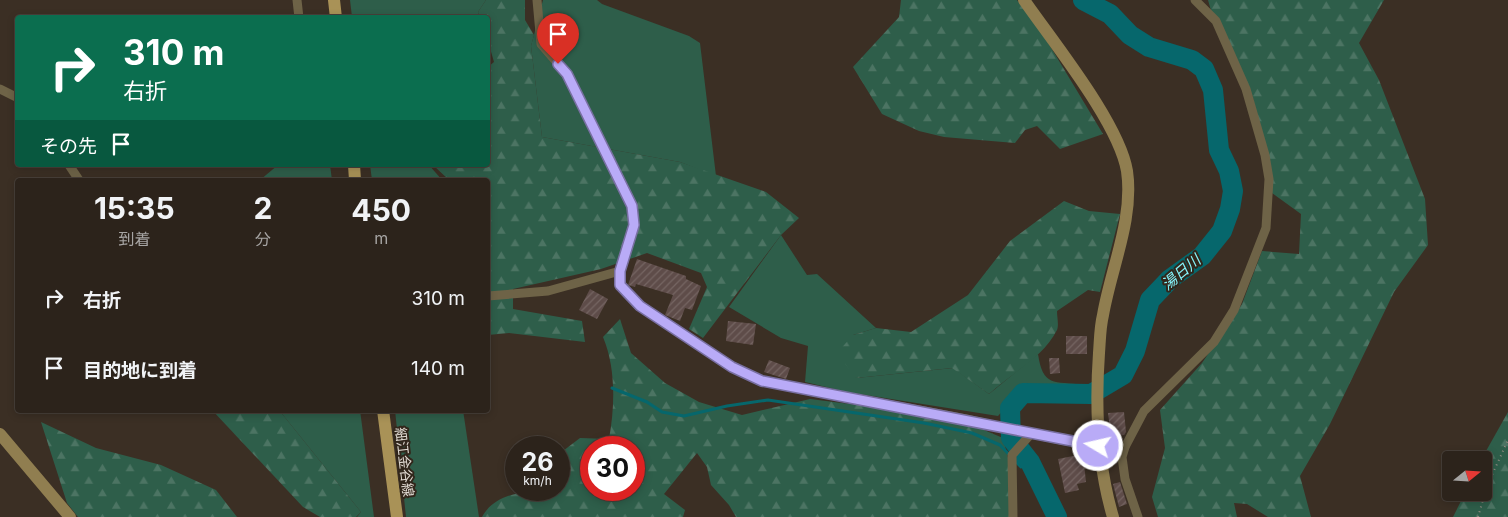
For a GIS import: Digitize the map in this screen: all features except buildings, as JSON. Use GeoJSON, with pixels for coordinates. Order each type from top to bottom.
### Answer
{"type":"FeatureCollection","features":[{"type":"Feature","properties":{"kind":"main road"},"geometry":{"type":"LineString","coordinates":[[334,0],[336,15]]}},
{"type":"Feature","properties":{"kind":"main road","name":"細江金谷線"},"geometry":{"type":"LineString","coordinates":[[383,413],[397,517]]}},
{"type":"Feature","properties":{"kind":"street"},"geometry":{"type":"LineString","coordinates":[[297,0],[299,15]]}},
{"type":"Feature","properties":{"kind":"street"},"geometry":{"type":"LineString","coordinates":[[537,0],[540,44],[567,74],[632,206],[634,225],[620,271],[620,285],[640,306],[732,367],[762,381],[962,418],[1030,435],[1098,446],[1125,447]]}},
{"type":"Feature","properties":{"kind":"street"},"geometry":{"type":"LineString","coordinates":[[1024,0],[1115,136],[1127,170],[1128,205],[1102,317],[1097,380],[1098,446],[1104,486],[1113,517]]}},
{"type":"Feature","properties":{"kind":"street"},"geometry":{"type":"LineString","coordinates":[[1138,517],[1125,479],[1122,457],[1125,447],[1144,411],[1214,342],[1234,310],[1266,228],[1269,179],[1266,155],[1246,89],[1216,21],[1195,0]]}},
{"type":"Feature","properties":{"kind":"street"},"geometry":{"type":"LineString","coordinates":[[0,89],[15,96]]}},
{"type":"Feature","properties":{"kind":"street"},"geometry":{"type":"LineString","coordinates":[[70,167],[78,178]]}},
{"type":"Feature","properties":{"kind":"street"},"geometry":{"type":"LineString","coordinates":[[490,296],[548,291],[620,271]]}},
{"type":"Feature","properties":{"kind":"street"},"geometry":{"type":"LineString","coordinates":[[0,434],[70,517]]}},
{"type":"Feature","properties":{"kind":"street"},"geometry":{"type":"LineString","coordinates":[[1013,517],[1012,455],[1030,435]]}},
{"type":"Feature","properties":{"kind":"path"},"geometry":{"type":"LineString","coordinates":[[1478,517],[1488,486],[1508,440]]}},
{"type":"Feature","properties":{"kind":"green space"},"geometry":{"type":"Polygon","coordinates":[[[350,0],[486,0],[478,12],[479,15],[352,15],[350,0]]]}},
{"type":"Feature","properties":{"kind":"green space"},"geometry":{"type":"Polygon","coordinates":[[[486,0],[525,0],[525,20],[534,35],[531,46],[542,137],[680,162],[766,192],[799,218],[781,235],[703,338],[689,329],[707,287],[701,273],[647,253],[601,269],[513,289],[513,309],[582,321],[585,342],[509,333],[490,335],[490,178],[447,178],[435,167],[490,167],[490,65],[494,62],[490,48],[490,15],[479,15],[478,12],[486,0]]]}},
{"type":"Feature","properties":{"kind":"green space"},"geometry":{"type":"Polygon","coordinates":[[[543,0],[597,0],[602,4],[689,36],[700,43],[716,176],[680,162],[542,137],[531,46],[543,0]]]}},
{"type":"Feature","properties":{"kind":"green space"},"geometry":{"type":"Polygon","coordinates":[[[901,0],[1017,0],[1044,36],[1103,134],[1060,149],[1037,126],[1025,130],[1015,143],[944,137],[919,131],[882,114],[853,67],[899,17],[901,0]]]}},
{"type":"Feature","properties":{"kind":"green space"},"geometry":{"type":"Polygon","coordinates":[[[1208,0],[1384,0],[1359,43],[1379,80],[1425,199],[1428,245],[1394,292],[1330,424],[1300,476],[1311,517],[1268,517],[1247,504],[1234,503],[1237,517],[1158,517],[1152,497],[1165,448],[1160,410],[1202,363],[1242,304],[1262,251],[1299,254],[1301,214],[1272,193],[1253,98],[1212,14],[1208,0]]]}},
{"type":"Feature","properties":{"kind":"green space"},"geometry":{"type":"Polygon","coordinates":[[[276,167],[330,167],[332,178],[262,178],[276,167]]]}},
{"type":"Feature","properties":{"kind":"green space"},"geometry":{"type":"Polygon","coordinates":[[[370,167],[431,167],[440,178],[372,178],[370,167]]]}},
{"type":"Feature","properties":{"kind":"green space"},"geometry":{"type":"Polygon","coordinates":[[[1064,201],[1089,211],[1120,214],[1100,292],[1088,290],[1057,311],[1058,328],[1051,340],[1035,357],[989,394],[952,368],[856,378],[837,353],[853,335],[876,328],[911,332],[968,295],[1010,241],[1064,201]]]}},
{"type":"Feature","properties":{"kind":"green space"},"geometry":{"type":"Polygon","coordinates":[[[781,235],[807,275],[817,274],[876,328],[853,335],[856,378],[953,368],[989,394],[1038,354],[1043,372],[1051,380],[1084,385],[1074,390],[1020,391],[998,416],[847,392],[805,382],[808,346],[781,338],[729,307],[781,235]]]}},
{"type":"Feature","properties":{"kind":"green space"},"geometry":{"type":"Polygon","coordinates":[[[620,319],[631,353],[665,383],[699,402],[742,415],[810,399],[953,417],[1003,438],[1012,474],[1013,517],[736,517],[729,505],[711,485],[707,467],[697,453],[664,494],[685,510],[683,517],[482,517],[488,508],[505,497],[505,501],[570,501],[570,446],[580,438],[580,501],[645,501],[645,436],[609,436],[613,387],[607,349],[603,337],[620,319]]]}},
{"type":"Feature","properties":{"kind":"green space"},"geometry":{"type":"Polygon","coordinates":[[[1508,412],[1508,517],[1453,517],[1461,501],[1492,501],[1492,451],[1486,451],[1508,412]]]}},
{"type":"Feature","properties":{"kind":"green space"},"geometry":{"type":"Polygon","coordinates":[[[215,413],[281,413],[361,512],[356,517],[320,517],[303,507],[215,413]]]}},
{"type":"Feature","properties":{"kind":"green space"},"geometry":{"type":"Polygon","coordinates":[[[281,413],[360,413],[374,517],[357,517],[361,512],[281,413]]]}},
{"type":"Feature","properties":{"kind":"green space"},"geometry":{"type":"Polygon","coordinates":[[[395,413],[463,413],[479,517],[406,517],[395,413]]]}},
{"type":"Feature","properties":{"kind":"green space"},"geometry":{"type":"Polygon","coordinates":[[[41,422],[96,448],[161,465],[216,490],[237,517],[78,517],[67,503],[41,422]]]}},
{"type":"Feature","properties":{"kind":"waterway","name":"湯日川"},"geometry":{"type":"LineString","coordinates":[[1057,517],[1030,462],[1011,438],[1010,408],[1023,393],[1091,394],[1123,375],[1135,351],[1150,300],[1170,279],[1202,256],[1222,231],[1230,209],[1233,191],[1229,171],[1219,150],[1213,90],[1204,69],[1192,60],[1149,47],[1130,35],[1110,14],[1083,0]]}},
{"type":"Feature","properties":{"kind":"waterway"},"geometry":{"type":"LineString","coordinates":[[612,388],[647,402],[662,412],[684,416],[727,406],[768,400],[924,423],[972,433],[1000,445],[1021,467],[1030,462]]}},
{"type":"Feature","properties":{"kind":"route"},"geometry":{"type":"LineString","coordinates":[[558,64],[567,74],[632,206],[634,225],[620,271],[620,285],[628,296],[640,306],[732,367],[762,381],[962,418],[1030,435],[1098,446]]}}]}
